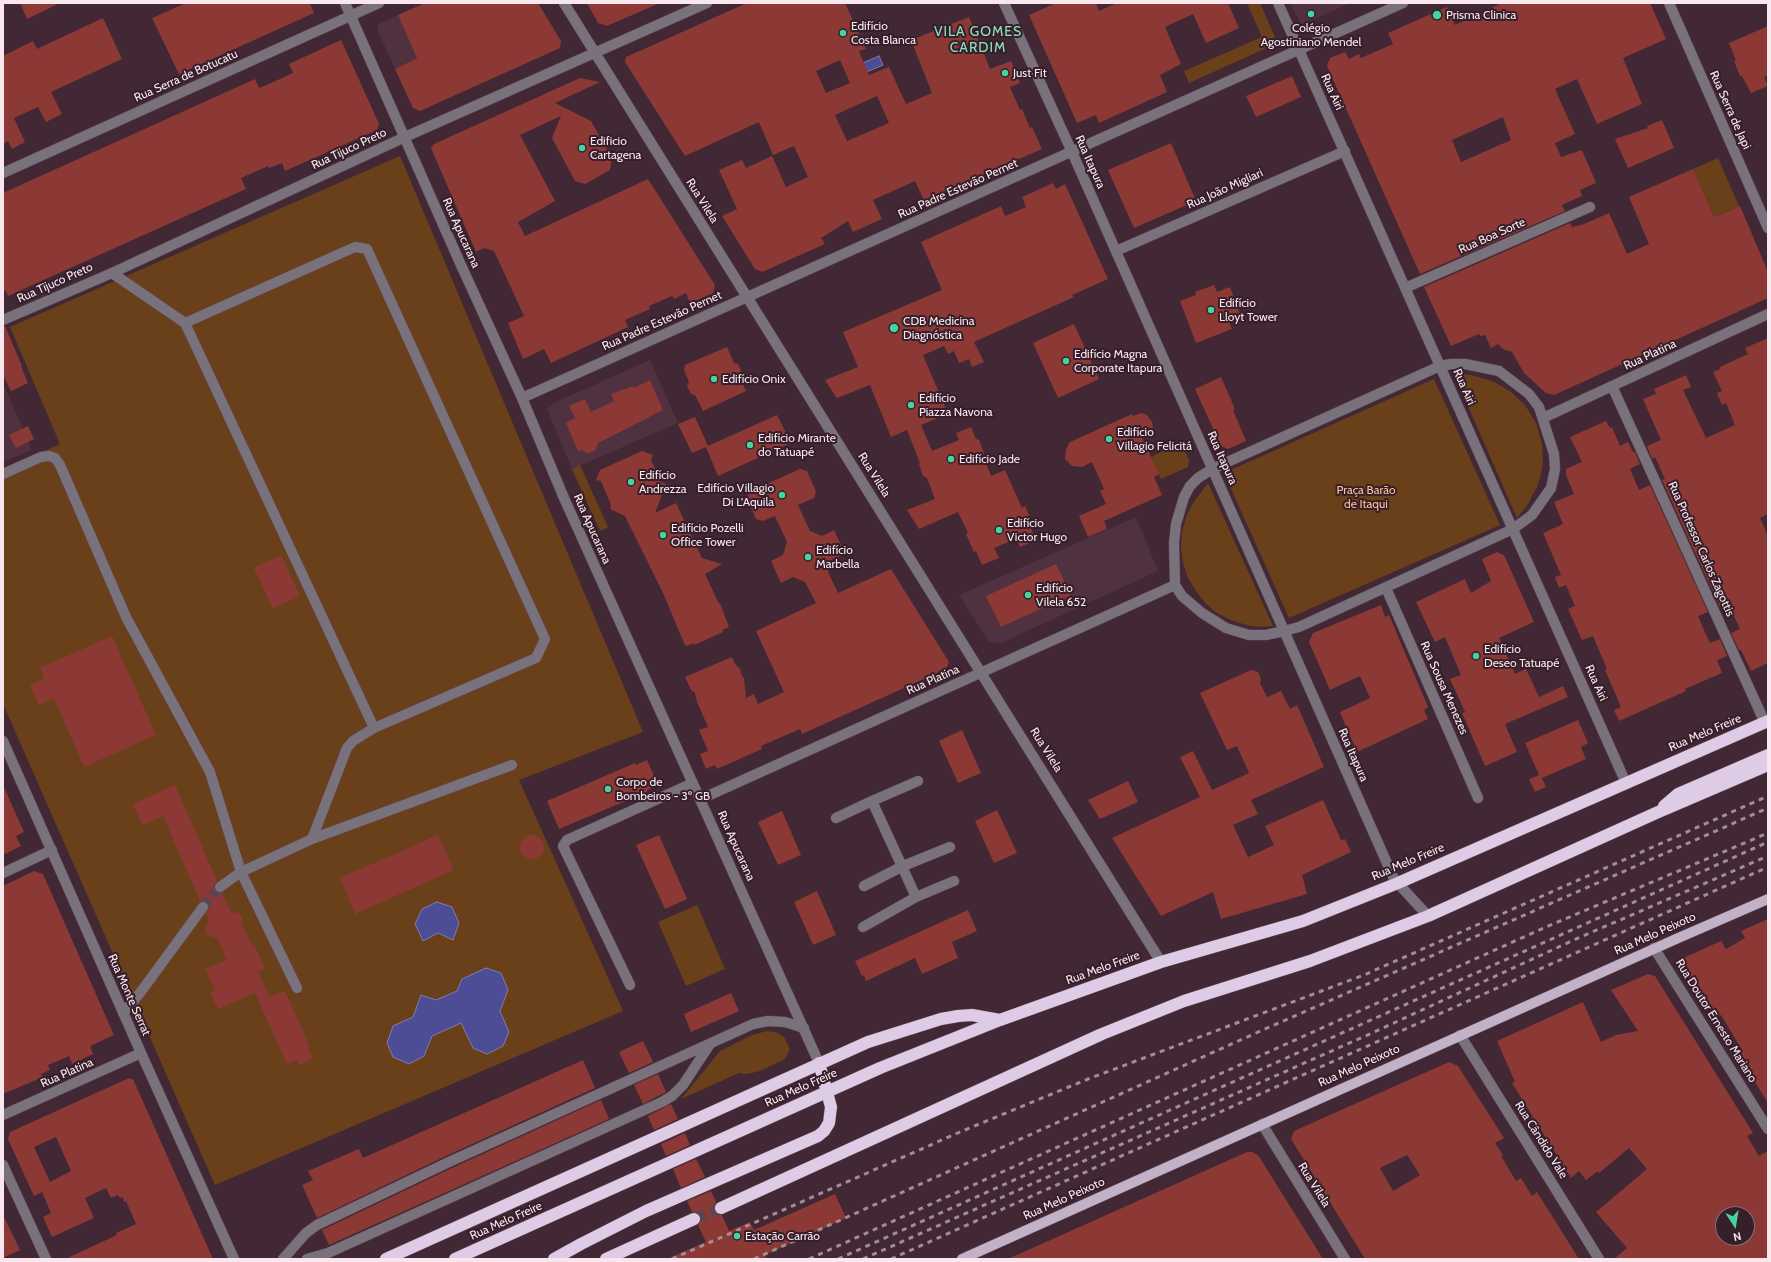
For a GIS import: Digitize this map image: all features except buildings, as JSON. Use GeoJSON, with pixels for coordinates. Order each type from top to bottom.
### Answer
{"type":"FeatureCollection","features":[{"type":"Feature","properties":{"kind":"highway","name":"Rua Melo Freire"},"geometry":{"type":"LineString","coordinates":[[455,1259],[874,1071],[1000,1020],[1161,962],[1303,920],[1398,882],[1767,722]]}},
{"type":"Feature","properties":{"kind":"highway"},"geometry":{"type":"LineString","coordinates":[[1656,813],[1678,794],[1768,755]]}},
{"type":"Feature","properties":{"kind":"highway"},"geometry":{"type":"LineString","coordinates":[[721,1208],[1102,1034],[1184,1001],[1310,961],[1428,916],[1656,813],[1768,765]]}},
{"type":"Feature","properties":{"kind":"highway"},"geometry":{"type":"LineString","coordinates":[[386,1259],[868,1042],[942,1019],[972,1015],[1000,1020]]}},
{"type":"Feature","properties":{"kind":"highway"},"geometry":{"type":"LineString","coordinates":[[554,1259],[646,1210],[818,1136],[824,1131],[829,1123],[831,1108],[819,1063]]}},
{"type":"Feature","properties":{"kind":"highway"},"geometry":{"type":"LineString","coordinates":[[606,1259],[694,1219]]}},
{"type":"Feature","properties":{"kind":"main road","name":"Rua Melo Peixoto"},"geometry":{"type":"LineString","coordinates":[[962,1259],[1654,948],[1768,899]]}},
{"type":"Feature","properties":{"kind":"street","name":"Rua Apucarana"},"geometry":{"type":"LineString","coordinates":[[345,3],[460,263],[522,398],[568,506],[819,1063]]}},
{"type":"Feature","properties":{"kind":"street","name":"Rua Serra de Botucatu"},"geometry":{"type":"LineString","coordinates":[[3,173],[379,3]]}},
{"type":"Feature","properties":{"kind":"street","name":"Rua Vilela"},"geometry":{"type":"LineString","coordinates":[[564,3],[982,672],[1161,962]]}},
{"type":"Feature","properties":{"kind":"street","name":"Rua Tijuco Preto"},"geometry":{"type":"LineString","coordinates":[[3,320],[112,272],[405,137],[707,3]]}},
{"type":"Feature","properties":{"kind":"street","name":"Rua Itapura"},"geometry":{"type":"LineString","coordinates":[[1004,3],[1072,152],[1388,866],[1398,882],[1428,916]]}},
{"type":"Feature","properties":{"kind":"street","name":"Rua Airi"},"geometry":{"type":"LineString","coordinates":[[1278,3],[1626,783]]}},
{"type":"Feature","properties":{"kind":"street","name":"Rua Padre Estevão Pernet"},"geometry":{"type":"LineString","coordinates":[[522,398],[1403,3]]}},
{"type":"Feature","properties":{"kind":"street","name":"Rua Serra de Japi"},"geometry":{"type":"LineString","coordinates":[[1669,3],[1768,228]]}},
{"type":"Feature","properties":{"kind":"street","name":"Rua João Migliari"},"geometry":{"type":"LineString","coordinates":[[1116,251],[1345,151]]}},
{"type":"Feature","properties":{"kind":"street","name":"Rua Boa Sorte"},"geometry":{"type":"LineString","coordinates":[[1405,288],[1590,208]]}},
{"type":"Feature","properties":{"kind":"street"},"geometry":{"type":"LineString","coordinates":[[185,323],[355,247],[368,249],[545,639],[536,658],[374,728],[353,741],[347,748],[312,839]]}},
{"type":"Feature","properties":{"kind":"street"},"geometry":{"type":"LineString","coordinates":[[112,272],[185,323],[374,728]]}},
{"type":"Feature","properties":{"kind":"street","name":"Rua Platina"},"geometry":{"type":"LineString","coordinates":[[1543,418],[1768,314]]}},
{"type":"Feature","properties":{"kind":"street"},"geometry":{"type":"LineString","coordinates":[[1465,364],[1499,372],[1529,394],[1539,408],[1554,454],[1555,469],[1551,488],[1532,515],[1513,529],[1299,627],[1284,631],[1266,635],[1249,635],[1226,628],[1202,613],[1182,596],[1175,585],[1174,542],[1176,524],[1184,497],[1190,486],[1198,478],[1212,469],[1440,366],[1465,364]]}},
{"type":"Feature","properties":{"kind":"street","name":"Rua Professor Carlos Zagottis"},"geometry":{"type":"LineString","coordinates":[[1612,386],[1767,722]]}},
{"type":"Feature","properties":{"kind":"street"},"geometry":{"type":"LineString","coordinates":[[3,474],[41,457],[49,456],[55,458],[60,465],[126,617],[210,772],[241,872],[297,988]]}},
{"type":"Feature","properties":{"kind":"street","name":"Rua Platina"},"geometry":{"type":"LineString","coordinates":[[701,799],[1175,585]]}},
{"type":"Feature","properties":{"kind":"street","name":"Rua Sousa Menezes"},"geometry":{"type":"LineString","coordinates":[[1386,588],[1478,798]]}},
{"type":"Feature","properties":{"kind":"street","name":"Rua Monte Serrat"},"geometry":{"type":"LineString","coordinates":[[3,741],[123,1013],[235,1259]]}},
{"type":"Feature","properties":{"kind":"street"},"geometry":{"type":"LineString","coordinates":[[220,887],[241,872],[312,839],[512,765]]}},
{"type":"Feature","properties":{"kind":"street"},"geometry":{"type":"LineString","coordinates":[[836,818],[918,781]]}},
{"type":"Feature","properties":{"kind":"street"},"geometry":{"type":"LineString","coordinates":[[630,985],[563,846],[566,840],[693,782]]}},
{"type":"Feature","properties":{"kind":"street"},"geometry":{"type":"LineString","coordinates":[[872,801],[916,897]]}},
{"type":"Feature","properties":{"kind":"street"},"geometry":{"type":"LineString","coordinates":[[864,886],[903,866],[950,847]]}},
{"type":"Feature","properties":{"kind":"street"},"geometry":{"type":"LineString","coordinates":[[3,873],[52,850]]}},
{"type":"Feature","properties":{"kind":"street"},"geometry":{"type":"LineString","coordinates":[[863,927],[916,897],[954,881]]}},
{"type":"Feature","properties":{"kind":"street"},"geometry":{"type":"LineString","coordinates":[[123,1013],[140,993],[203,907]]}},
{"type":"Feature","properties":{"kind":"street","name":"Rua Doutor Ernesto Mariano"},"geometry":{"type":"LineString","coordinates":[[1654,948],[1768,1129]]}},
{"type":"Feature","properties":{"kind":"street"},"geometry":{"type":"LineString","coordinates":[[283,1259],[306,1233],[317,1225],[449,1162],[754,1024],[768,1021],[785,1022],[804,1028]]}},
{"type":"Feature","properties":{"kind":"street","name":"Rua Cândido Vale"},"geometry":{"type":"LineString","coordinates":[[1460,1035],[1599,1259]]}},
{"type":"Feature","properties":{"kind":"street"},"geometry":{"type":"LineString","coordinates":[[307,1259],[328,1253],[662,1102],[672,1096],[683,1085],[710,1044]]}},
{"type":"Feature","properties":{"kind":"street","name":"Rua Platina"},"geometry":{"type":"LineString","coordinates":[[3,1116],[141,1053]]}},
{"type":"Feature","properties":{"kind":"street","name":"Rua Vilela"},"geometry":{"type":"LineString","coordinates":[[1262,1124],[1345,1259]]}},
{"type":"Feature","properties":{"kind":"street"},"geometry":{"type":"LineString","coordinates":[[3,1165],[45,1257],[34,1259]]}},
{"type":"Feature","properties":{"kind":"shaded area"},"geometry":{"type":"Polygon","coordinates":[[[425,3],[439,3],[428,52],[395,69],[378,31],[378,24],[425,3]]]}},
{"type":"Feature","properties":{"kind":"shaded area","name":"Colégio Agostiniano Mendel"},"geometry":{"type":"Polygon","coordinates":[[[1291,3],[1351,3],[1301,25],[1291,3]]]}},
{"type":"Feature","properties":{"kind":"shaded area"},"geometry":{"type":"Polygon","coordinates":[[[879,56],[883,65],[857,76],[853,67],[879,56]]]}},
{"type":"Feature","properties":{"kind":"shaded area"},"geometry":{"type":"Polygon","coordinates":[[[650,360],[678,423],[572,469],[548,408],[556,402],[650,360]]]}},
{"type":"Feature","properties":{"kind":"shaded area"},"geometry":{"type":"Polygon","coordinates":[[[3,383],[32,450],[3,462],[3,383]]]}},
{"type":"Feature","properties":{"kind":"shaded area"},"geometry":{"type":"Polygon","coordinates":[[[1136,517],[1158,571],[1001,643],[989,642],[959,595],[1136,517]]]}},
{"type":"Feature","properties":{"kind":"shaded area"},"geometry":{"type":"Polygon","coordinates":[[[437,902],[452,907],[459,923],[453,940],[438,933],[423,941],[415,924],[422,909],[437,902]]]}},
{"type":"Feature","properties":{"kind":"shaded area"},"geometry":{"type":"Polygon","coordinates":[[[486,968],[501,973],[508,990],[500,1011],[509,1032],[503,1046],[487,1054],[473,1048],[461,1023],[432,1036],[424,1056],[409,1064],[393,1057],[387,1043],[393,1026],[413,1017],[421,995],[436,1000],[457,991],[462,979],[486,968]]]}},
{"type":"Feature","properties":{"kind":"green space"},"geometry":{"type":"Polygon","coordinates":[[[1247,3],[1260,3],[1275,37],[1273,45],[1189,83],[1184,71],[1262,37],[1247,3]]]}},
{"type":"Feature","properties":{"kind":"green space"},"geometry":{"type":"Polygon","coordinates":[[[400,156],[643,732],[519,780],[623,1011],[215,1185],[3,704],[3,469],[60,444],[10,327],[400,156]]]}},
{"type":"Feature","properties":{"kind":"green space"},"geometry":{"type":"Polygon","coordinates":[[[1718,158],[1739,206],[1714,217],[1693,169],[1718,158]]]}},
{"type":"Feature","properties":{"kind":"green space"},"geometry":{"type":"Polygon","coordinates":[[[1454,374],[1471,375],[1492,381],[1510,391],[1525,405],[1536,423],[1542,444],[1543,465],[1538,485],[1528,504],[1517,518],[1454,374]]]}},
{"type":"Feature","properties":{"kind":"green space","name":"Praça Barão de Itaqui"},"geometry":{"type":"Polygon","coordinates":[[[1434,379],[1500,525],[1289,618],[1224,473],[1434,379]]]}},
{"type":"Feature","properties":{"kind":"green space"},"geometry":{"type":"Polygon","coordinates":[[[1181,443],[1189,460],[1188,467],[1161,479],[1151,457],[1181,443]]]}},
{"type":"Feature","properties":{"kind":"green space"},"geometry":{"type":"Polygon","coordinates":[[[580,465],[608,527],[600,531],[572,469],[580,465]]]}},
{"type":"Feature","properties":{"kind":"green space"},"geometry":{"type":"Polygon","coordinates":[[[1208,483],[1273,626],[1261,627],[1246,625],[1217,613],[1205,603],[1188,578],[1183,563],[1181,548],[1182,532],[1186,517],[1193,503],[1208,483]]]}},
{"type":"Feature","properties":{"kind":"green space"},"geometry":{"type":"Polygon","coordinates":[[[697,905],[725,969],[686,986],[658,922],[697,905]]]}},
{"type":"Feature","properties":{"kind":"green space"},"geometry":{"type":"Polygon","coordinates":[[[767,1031],[778,1033],[784,1037],[790,1049],[785,1059],[760,1071],[747,1074],[739,1073],[681,1099],[720,1051],[752,1035],[767,1031]]]}},
{"type":"Feature","properties":{"kind":"tunnel"},"geometry":{"type":"LineString","coordinates":[[203,907],[220,887]]}},
{"type":"Feature","properties":{"kind":"tunnel"},"geometry":{"type":"LineString","coordinates":[[694,1219],[721,1208]]}},
{"type":"Feature","properties":{"kind":"railway"},"geometry":{"type":"LineString","coordinates":[[672,1259],[960,1132],[1088,1079],[1364,975],[1768,796]]}},
{"type":"Feature","properties":{"kind":"railway"},"geometry":{"type":"LineString","coordinates":[[754,1259],[1256,1033],[1768,808]]}},
{"type":"Feature","properties":{"kind":"railway"},"geometry":{"type":"LineString","coordinates":[[809,1259],[1546,927],[1768,833]]}},
{"type":"Feature","properties":{"kind":"railway"},"geometry":{"type":"LineString","coordinates":[[838,1259],[1768,842]]}},
{"type":"Feature","properties":{"kind":"railway"},"geometry":{"type":"LineString","coordinates":[[863,1259],[1372,1033],[1576,939],[1768,856]]}},
{"type":"Feature","properties":{"kind":"railway"},"geometry":{"type":"LineString","coordinates":[[891,1259],[1768,867]]}},
{"type":"Feature","properties":{"kind":"place","name":"Colégio Agostiniano Mendel"},"geometry":{"type":"Point","coordinates":[1311,14]}},
{"type":"Feature","properties":{"kind":"place","name":"Prisma Clinica"},"geometry":{"type":"Point","coordinates":[1437,15]}},
{"type":"Feature","properties":{"kind":"place","name":"Edifício Costa Blanca"},"geometry":{"type":"Point","coordinates":[843,33]}},
{"type":"Feature","properties":{"kind":"place","name":"Just Fit"},"geometry":{"type":"Point","coordinates":[1005,73]}},
{"type":"Feature","properties":{"kind":"place","name":"Edificio Cartagena"},"geometry":{"type":"Point","coordinates":[582,148]}},
{"type":"Feature","properties":{"kind":"place","name":"Edifício Lloyt Tower"},"geometry":{"type":"Point","coordinates":[1211,310]}},
{"type":"Feature","properties":{"kind":"place","name":"CDB Medicina Diagnóstica"},"geometry":{"type":"Point","coordinates":[894,328]}},
{"type":"Feature","properties":{"kind":"place","name":"Edifício Magna Corporate Itapura"},"geometry":{"type":"Point","coordinates":[1066,361]}},
{"type":"Feature","properties":{"kind":"place","name":"Edifício Onix"},"geometry":{"type":"Point","coordinates":[714,379]}},
{"type":"Feature","properties":{"kind":"place","name":"Edifício Piazza Navona"},"geometry":{"type":"Point","coordinates":[911,405]}},
{"type":"Feature","properties":{"kind":"place","name":"Edifício Villagio Felicitá"},"geometry":{"type":"Point","coordinates":[1109,439]}},
{"type":"Feature","properties":{"kind":"place","name":"Edifício Mirante do Tatuapé"},"geometry":{"type":"Point","coordinates":[750,445]}},
{"type":"Feature","properties":{"kind":"place","name":"Edifício Jade"},"geometry":{"type":"Point","coordinates":[951,459]}},
{"type":"Feature","properties":{"kind":"place","name":"Edifício Andrezza"},"geometry":{"type":"Point","coordinates":[631,482]}},
{"type":"Feature","properties":{"kind":"place","name":"Edifício Villagio Di L'Aquila"},"geometry":{"type":"Point","coordinates":[782,495]}},
{"type":"Feature","properties":{"kind":"place","name":"Edifício Victor Hugo"},"geometry":{"type":"Point","coordinates":[999,530]}},
{"type":"Feature","properties":{"kind":"place","name":"Edifício Pozelli Office Tower"},"geometry":{"type":"Point","coordinates":[663,535]}},
{"type":"Feature","properties":{"kind":"place","name":"Edifício Marbella"},"geometry":{"type":"Point","coordinates":[808,557]}},
{"type":"Feature","properties":{"kind":"place","name":"Edifício Vilela 652"},"geometry":{"type":"Point","coordinates":[1028,595]}},
{"type":"Feature","properties":{"kind":"place","name":"Edifício Deseo Tatuapé"},"geometry":{"type":"Point","coordinates":[1476,656]}},
{"type":"Feature","properties":{"kind":"place","name":"Corpo de Bombeiros - 3º GB"},"geometry":{"type":"Point","coordinates":[608,789]}},
{"type":"Feature","properties":{"kind":"place","name":"Estação Carrão"},"geometry":{"type":"Point","coordinates":[737,1236]}},
{"type":"Feature","properties":{"kind":"district","name":"VILA GOMES CARDIM"},"geometry":{"type":"Point","coordinates":[978,40]}}]}
